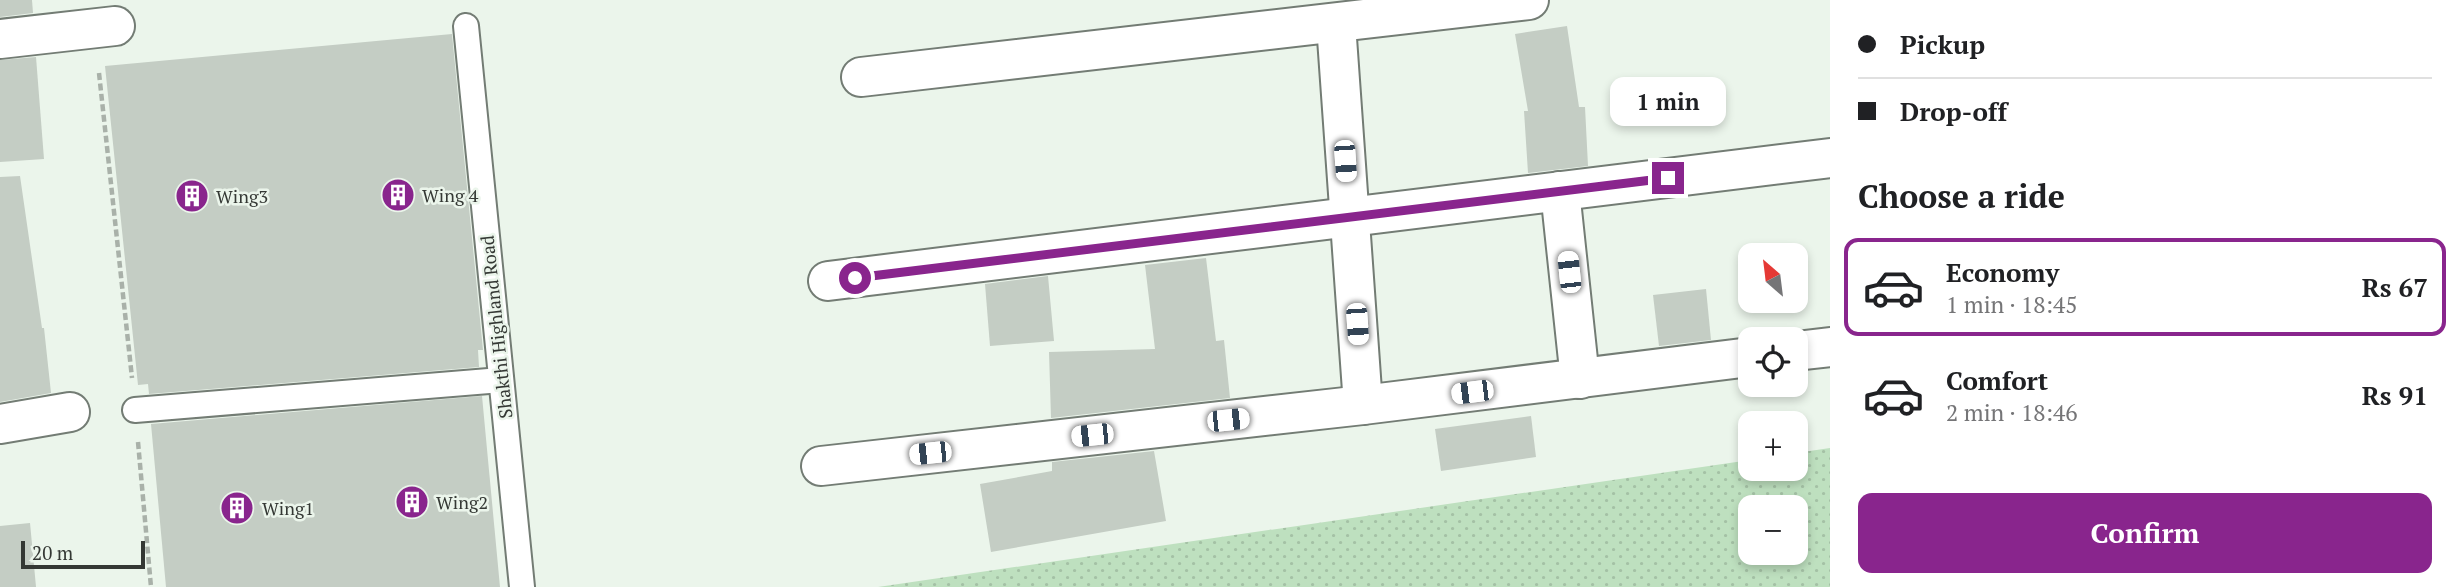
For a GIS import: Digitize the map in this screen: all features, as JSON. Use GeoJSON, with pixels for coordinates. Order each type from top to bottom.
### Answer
{"type":"FeatureCollection","features":[{"type":"Feature","properties":{"kind":"street"},"geometry":{"type":"LineString","coordinates":[[861,77],[1530,0]]}},
{"type":"Feature","properties":{"kind":"street"},"geometry":{"type":"LineString","coordinates":[[1336,24],[1363,405]]}},
{"type":"Feature","properties":{"kind":"street"},"geometry":{"type":"LineString","coordinates":[[0,39],[115,26]]}},
{"type":"Feature","properties":{"kind":"street"},"geometry":{"type":"LineString","coordinates":[[828,281],[1830,158]]}},
{"type":"Feature","properties":{"kind":"street"},"geometry":{"type":"LineString","coordinates":[[1560,191],[1580,379]]}},
{"type":"Feature","properties":{"kind":"street"},"geometry":{"type":"LineString","coordinates":[[1808,350],[1830,347]]}},
{"type":"Feature","properties":{"kind":"street"},"geometry":{"type":"LineString","coordinates":[[821,466],[1363,405],[1738,359]]}},
{"type":"Feature","properties":{"kind":"street"},"geometry":{"type":"LineString","coordinates":[[0,424],[70,412]]}},
{"type":"Feature","properties":{"kind":"lane","name":"Shakthi Highland Road"},"geometry":{"type":"LineString","coordinates":[[466,26],[522,587]]}},
{"type":"Feature","properties":{"kind":"lane"},"geometry":{"type":"LineString","coordinates":[[135,410],[501,380]]}},
{"type":"Feature","properties":{"kind":"path"},"geometry":{"type":"LineString","coordinates":[[99,73],[151,587]]}},
{"type":"Feature","properties":{"kind":"green space"},"geometry":{"type":"Polygon","coordinates":[[[1830,448],[1830,587],[878,587],[1738,462],[1738,481],[1808,481],[1808,451],[1830,448]]]}},
{"type":"Feature","properties":{"kind":"building"},"geometry":{"type":"Polygon","coordinates":[[[0,0],[32,0],[33,13],[0,17],[0,0]]]}},
{"type":"Feature","properties":{"kind":"building"},"geometry":{"type":"Polygon","coordinates":[[[1567,26],[1579,107],[1585,107],[1588,166],[1528,173],[1524,111],[1528,111],[1515,34],[1567,26]]]}},
{"type":"Feature","properties":{"kind":"building"},"geometry":{"type":"Polygon","coordinates":[[[452,34],[483,350],[478,350],[479,367],[149,394],[148,384],[138,385],[105,66],[452,34]]]}},
{"type":"Feature","properties":{"kind":"building"},"geometry":{"type":"Polygon","coordinates":[[[36,57],[44,159],[0,162],[0,60],[36,57]]]}},
{"type":"Feature","properties":{"kind":"building"},"geometry":{"type":"Polygon","coordinates":[[[20,176],[44,328],[51,393],[0,402],[0,177],[20,176]]]}},
{"type":"Feature","properties":{"kind":"building"},"geometry":{"type":"Polygon","coordinates":[[[1206,258],[1216,341],[1224,340],[1230,398],[1051,418],[1049,352],[1155,349],[1145,265],[1206,258]]]}},
{"type":"Feature","properties":{"kind":"building"},"geometry":{"type":"Polygon","coordinates":[[[1048,276],[1054,341],[990,346],[985,284],[1048,276]]]}},
{"type":"Feature","properties":{"kind":"building"},"geometry":{"type":"Polygon","coordinates":[[[1706,289],[1711,340],[1659,346],[1653,295],[1706,289]]]}},
{"type":"Feature","properties":{"kind":"building"},"geometry":{"type":"Polygon","coordinates":[[[482,396],[500,587],[166,587],[151,424],[482,396]]]}},
{"type":"Feature","properties":{"kind":"building"},"geometry":{"type":"Polygon","coordinates":[[[1531,416],[1536,457],[1441,471],[1435,429],[1531,416]]]}},
{"type":"Feature","properties":{"kind":"building"},"geometry":{"type":"Polygon","coordinates":[[[1154,451],[1166,521],[991,552],[980,484],[1052,471],[1052,462],[1154,451]]]}},
{"type":"Feature","properties":{"kind":"building"},"geometry":{"type":"Polygon","coordinates":[[[30,523],[36,587],[0,587],[0,526],[30,523]]]}},
{"type":"Feature","properties":{"kind":"place","name":"Wing 4"},"geometry":{"type":"Point","coordinates":[398,195]}},
{"type":"Feature","properties":{"kind":"place","name":"Wing3"},"geometry":{"type":"Point","coordinates":[192,196]}},
{"type":"Feature","properties":{"kind":"place","name":"Wing2"},"geometry":{"type":"Point","coordinates":[412,502]}},
{"type":"Feature","properties":{"kind":"place","name":"Wing1"},"geometry":{"type":"Point","coordinates":[237,508]}},
{"type":"Feature","properties":{"kind":"route"},"geometry":{"type":"LineString","coordinates":[[855,278],[1668,178]]}}]}
